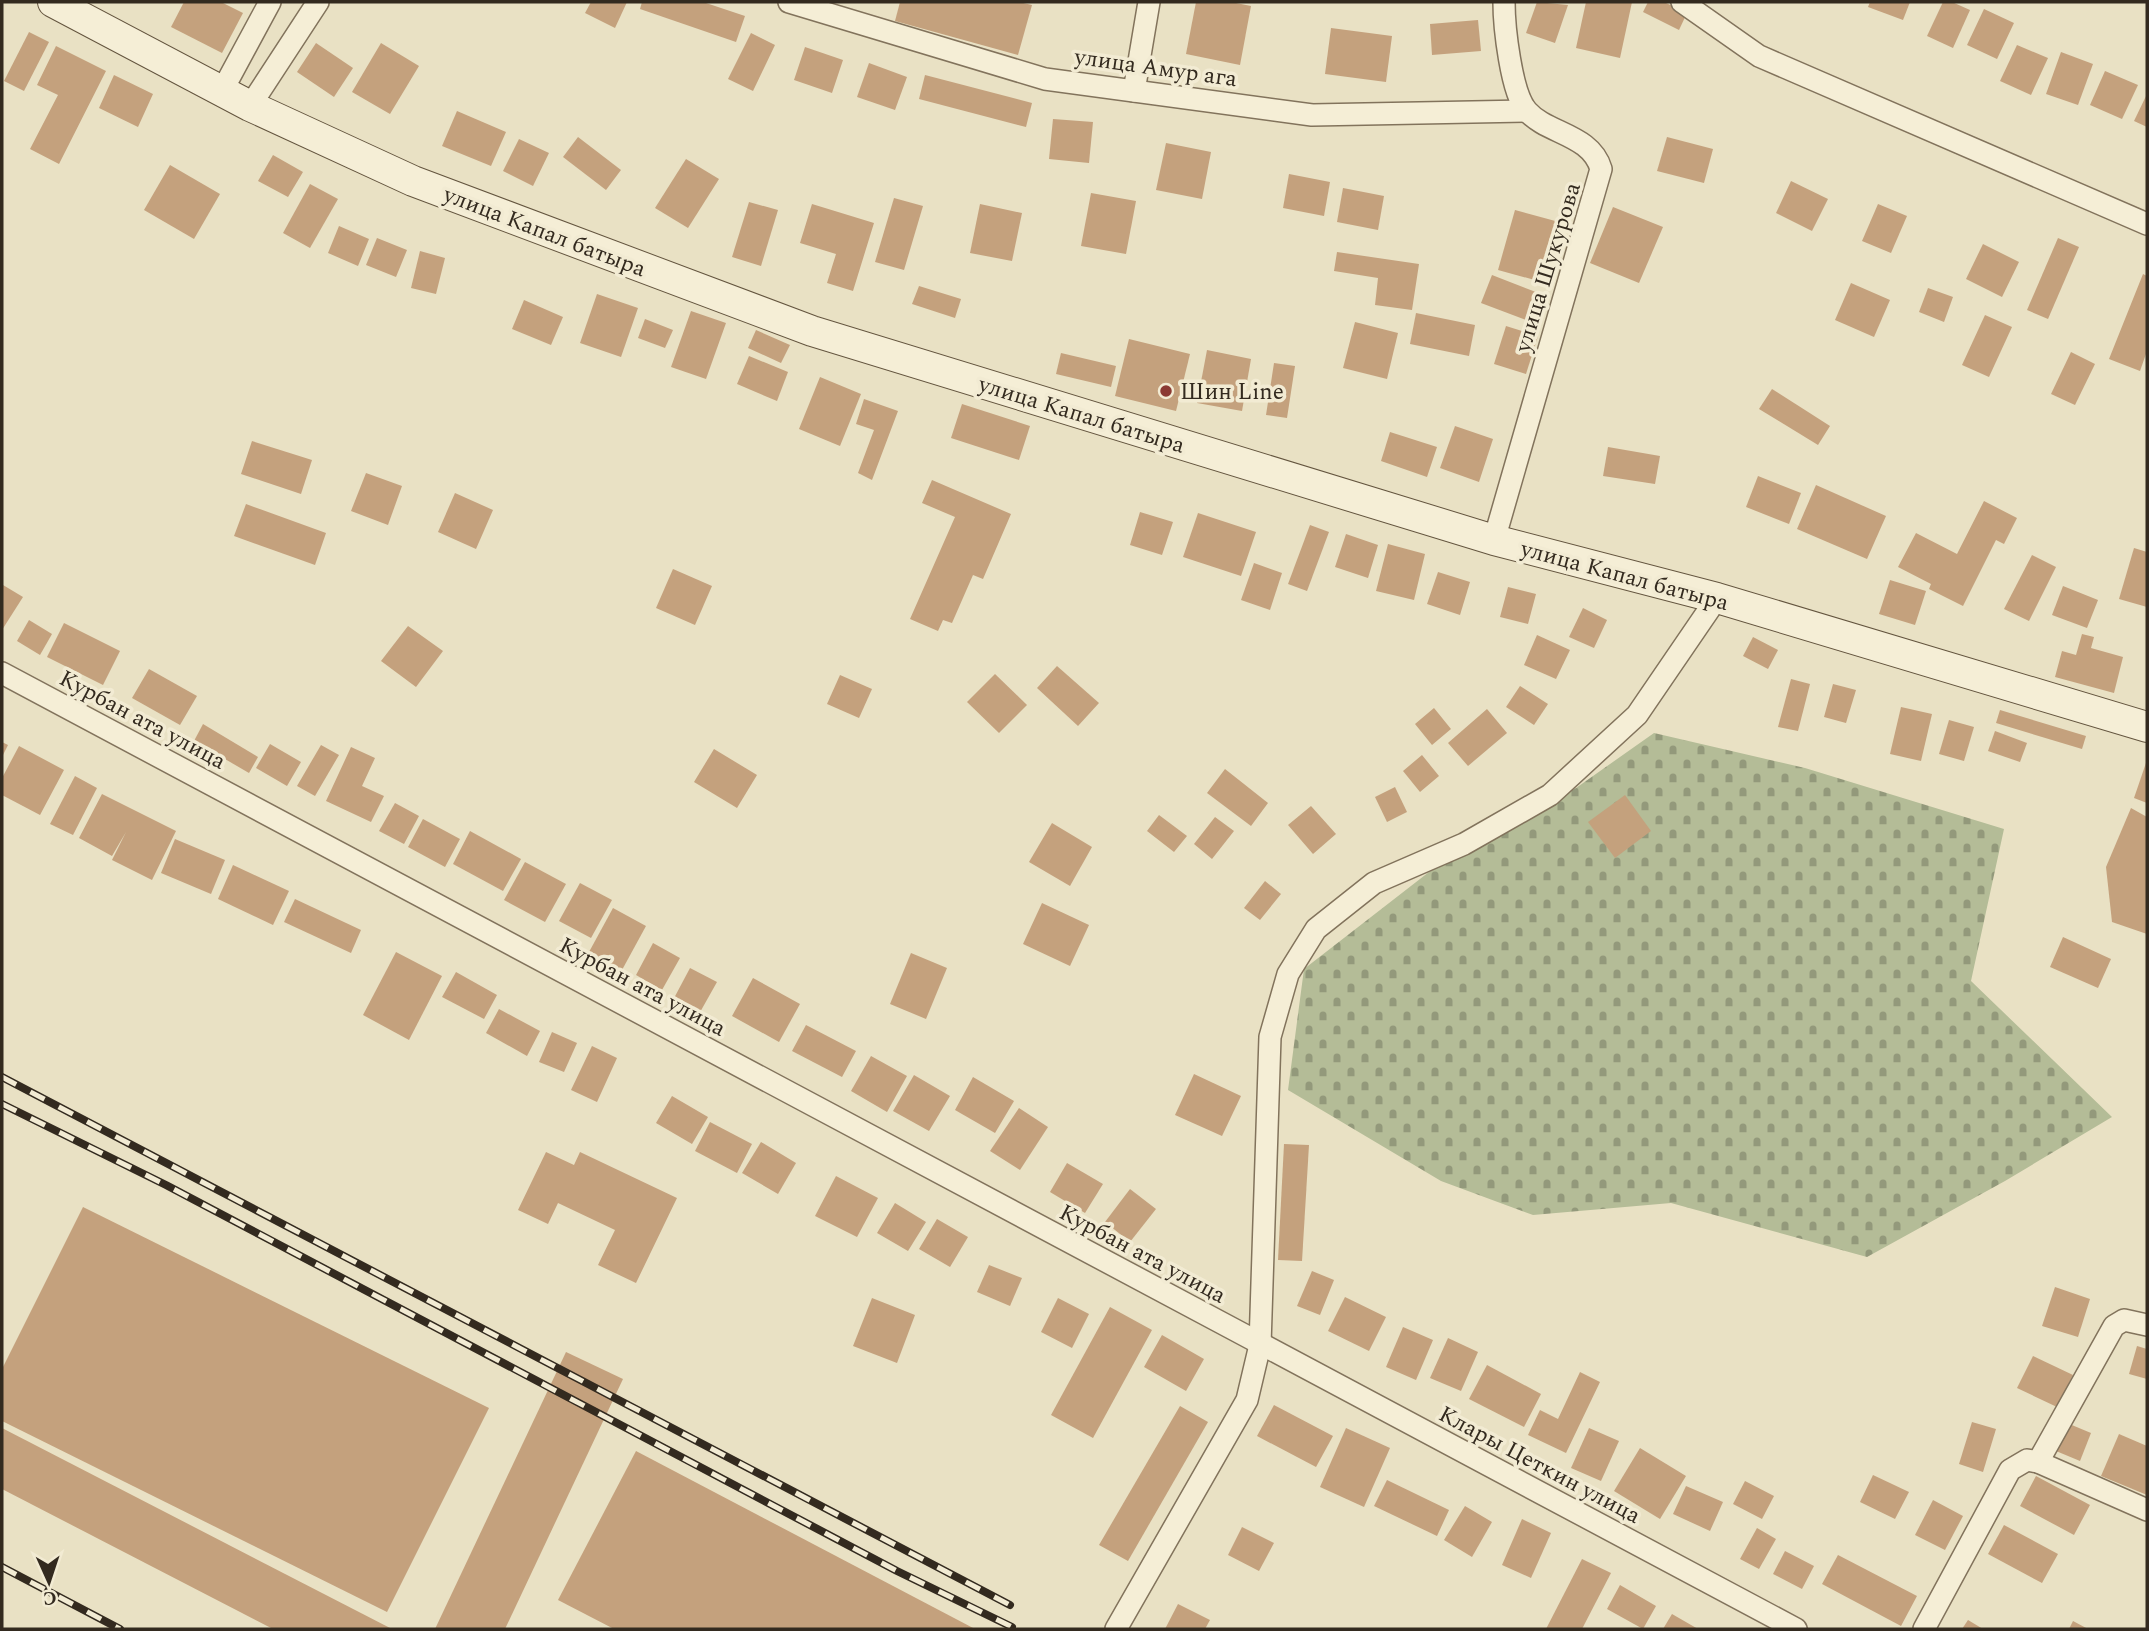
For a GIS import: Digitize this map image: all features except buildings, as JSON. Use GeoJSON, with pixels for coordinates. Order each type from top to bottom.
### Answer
{"type":"FeatureCollection","features":[{"type":"Feature","properties":{"kind":"main road","name":"улица Капал батыра"},"geometry":{"type":"LineString","coordinates":[[53,2],[250,106],[413,181],[813,331],[1494,540],[1717,598],[2147,727]]}},
{"type":"Feature","properties":{"kind":"street"},"geometry":{"type":"LineString","coordinates":[[222,91],[270,2]]}},
{"type":"Feature","properties":{"kind":"street"},"geometry":{"type":"LineString","coordinates":[[250,106],[318,2]]}},
{"type":"Feature","properties":{"kind":"street","name":"улица Амур ага"},"geometry":{"type":"LineString","coordinates":[[789,2],[1045,79],[1311,115],[1526,111]]}},
{"type":"Feature","properties":{"kind":"street"},"geometry":{"type":"LineString","coordinates":[[1134,91],[1149,2]]}},
{"type":"Feature","properties":{"kind":"street"},"geometry":{"type":"LineString","coordinates":[[1504,2],[1504,31],[1510,63],[1526,111]]}},
{"type":"Feature","properties":{"kind":"street"},"geometry":{"type":"LineString","coordinates":[[1682,2],[1759,56],[2147,224]]}},
{"type":"Feature","properties":{"kind":"street","name":"улица Шукурова"},"geometry":{"type":"LineString","coordinates":[[1494,540],[1601,180],[1601,169],[1594,152],[1526,111]]}},
{"type":"Feature","properties":{"kind":"street"},"geometry":{"type":"LineString","coordinates":[[1116,1629],[1247,1400],[1260,1345],[1270,1037],[1288,974],[1315,929],[1374,883],[1464,844],[1550,795],[1637,715],[1717,598]]}},
{"type":"Feature","properties":{"kind":"street","name":"Курбан ата улица"},"geometry":{"type":"LineString","coordinates":[[2,673],[1260,1345]]}},
{"type":"Feature","properties":{"kind":"street"},"geometry":{"type":"LineString","coordinates":[[2038,1462],[2115,1326],[2124,1321],[2147,1325]]}},
{"type":"Feature","properties":{"kind":"street","name":"Клары Цеткин улица"},"geometry":{"type":"LineString","coordinates":[[1260,1345],[1796,1629]]}},
{"type":"Feature","properties":{"kind":"street"},"geometry":{"type":"LineString","coordinates":[[1924,1629],[2010,1470],[2027,1460],[2038,1462],[2147,1510]]}},
{"type":"Feature","properties":{"kind":"green space"},"geometry":{"type":"Polygon","coordinates":[[[1654,733],[1805,768],[2004,829],[1971,981],[2112,1117],[2005,1181],[1867,1257],[1671,1203],[1533,1215],[1441,1181],[1288,1090],[1304,969],[1429,872],[1576,788],[1654,733]]]}},
{"type":"Feature","properties":{"kind":"railway"},"geometry":{"type":"LineString","coordinates":[[2,1077],[1010,1605]]}},
{"type":"Feature","properties":{"kind":"railway"},"geometry":{"type":"LineString","coordinates":[[2,1104],[166,1185],[897,1571],[1012,1627]]}},
{"type":"Feature","properties":{"kind":"railway"},"geometry":{"type":"LineString","coordinates":[[2,1567],[120,1629]]}},
{"type":"Feature","properties":{"kind":"place","name":"Шин Line"},"geometry":{"type":"Point","coordinates":[1166,391]}}]}
